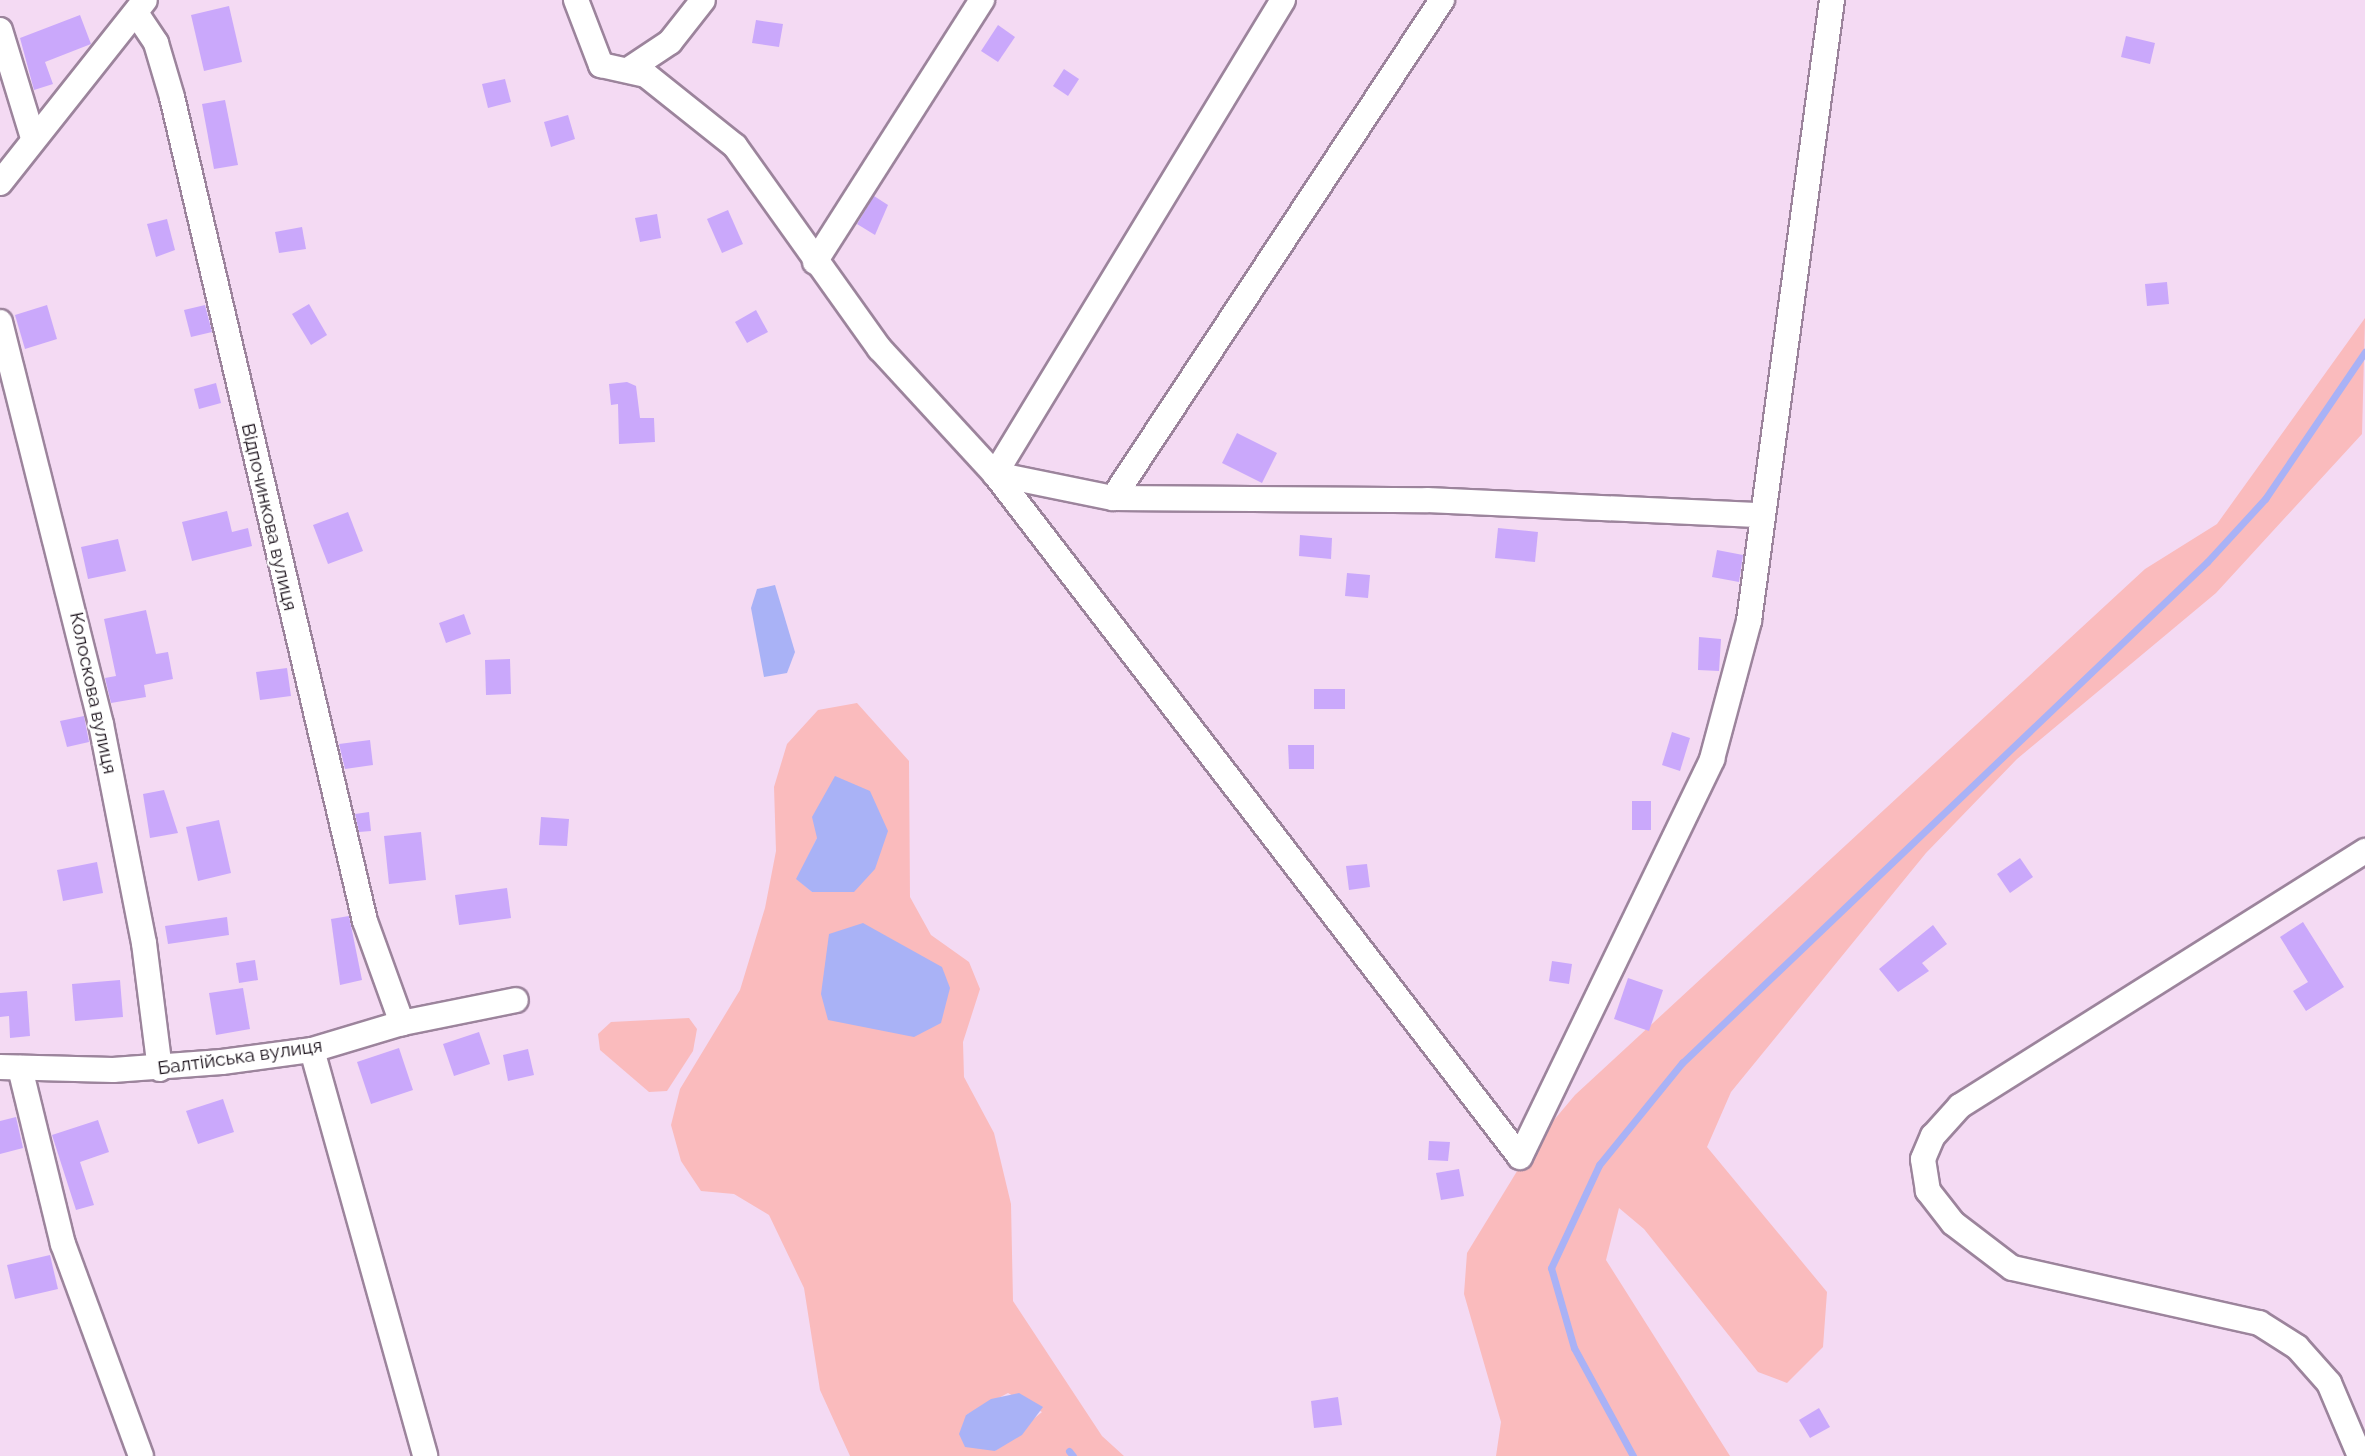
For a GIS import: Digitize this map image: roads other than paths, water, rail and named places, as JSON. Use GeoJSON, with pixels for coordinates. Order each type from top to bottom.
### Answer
{"type":"FeatureCollection","features":[{"type":"Feature","properties":{"kind":"street"},"geometry":{"type":"LineString","coordinates":[[576,0],[601,65],[631,68],[696,110],[735,146],[815,262],[880,349],[995,474],[1520,1157],[1712,759],[1749,621],[1832,0]]}},
{"type":"Feature","properties":{"kind":"street"},"geometry":{"type":"LineString","coordinates":[[631,68],[670,42],[702,0]]}},
{"type":"Feature","properties":{"kind":"street"},"geometry":{"type":"LineString","coordinates":[[815,262],[982,0]]}},
{"type":"Feature","properties":{"kind":"street"},"geometry":{"type":"LineString","coordinates":[[995,474],[1283,0]]}},
{"type":"Feature","properties":{"kind":"street"},"geometry":{"type":"LineString","coordinates":[[1113,498],[1442,0]]}},
{"type":"Feature","properties":{"kind":"street"},"geometry":{"type":"LineString","coordinates":[[0,183],[33,138],[141,7]]}},
{"type":"Feature","properties":{"kind":"street","name":"Відпочинкова вулиця"},"geometry":{"type":"LineString","coordinates":[[141,7],[156,43],[172,97],[365,920],[402,1023]]}},
{"type":"Feature","properties":{"kind":"street"},"geometry":{"type":"LineString","coordinates":[[0,30],[33,138]]}},
{"type":"Feature","properties":{"kind":"street","name":"Колоскова вулиця"},"geometry":{"type":"LineString","coordinates":[[0,322],[101,724],[144,943],[160,1069]]}},
{"type":"Feature","properties":{"kind":"street"},"geometry":{"type":"LineString","coordinates":[[995,474],[1113,498],[1427,500],[1762,515]]}},
{"type":"Feature","properties":{"kind":"street"},"geometry":{"type":"LineString","coordinates":[[2360,1456],[2329,1383],[2297,1347],[2259,1323],[2012,1268],[1953,1223],[1928,1191],[1923,1159],[1933,1136],[1960,1107],[2365,851]]}},
{"type":"Feature","properties":{"kind":"street","name":"Балтійська вулиця"},"geometry":{"type":"LineString","coordinates":[[10,1068],[160,1069],[312,1051],[402,1023],[516,1000]]}},
{"type":"Feature","properties":{"kind":"street"},"geometry":{"type":"LineString","coordinates":[[312,1051],[425,1456]]}},
{"type":"Feature","properties":{"kind":"street"},"geometry":{"type":"LineString","coordinates":[[10,1068],[63,1244],[141,1456]]}},
{"type":"Feature","properties":{"kind":"water"},"geometry":{"type":"Polygon","coordinates":[[[775,585],[795,652],[787,673],[764,677],[751,608],[757,589],[775,585]]]}},
{"type":"Feature","properties":{"kind":"water"},"geometry":{"type":"Polygon","coordinates":[[[835,776],[870,791],[888,831],[875,869],[854,892],[812,892],[796,879],[817,838],[812,817],[835,776]]]}},
{"type":"Feature","properties":{"kind":"water"},"geometry":{"type":"Polygon","coordinates":[[[863,923],[942,967],[950,988],[941,1023],[914,1037],[828,1020],[821,994],[829,934],[863,923]]]}},
{"type":"Feature","properties":{"kind":"water"},"geometry":{"type":"Polygon","coordinates":[[[1019,1393],[1043,1407],[1022,1435],[995,1451],[965,1447],[959,1434],[966,1415],[991,1399],[1019,1393]]]}},
{"type":"Feature","properties":{"kind":"waterway"},"geometry":{"type":"LineString","coordinates":[[1633,1456],[1574,1348],[1551,1268],[1599,1165],[1682,1063],[2207,562],[2265,499],[2365,352]]}},
{"type":"Feature","properties":{"kind":"waterway"},"geometry":{"type":"LineString","coordinates":[[1069,1451],[1073,1456]]}}]}
